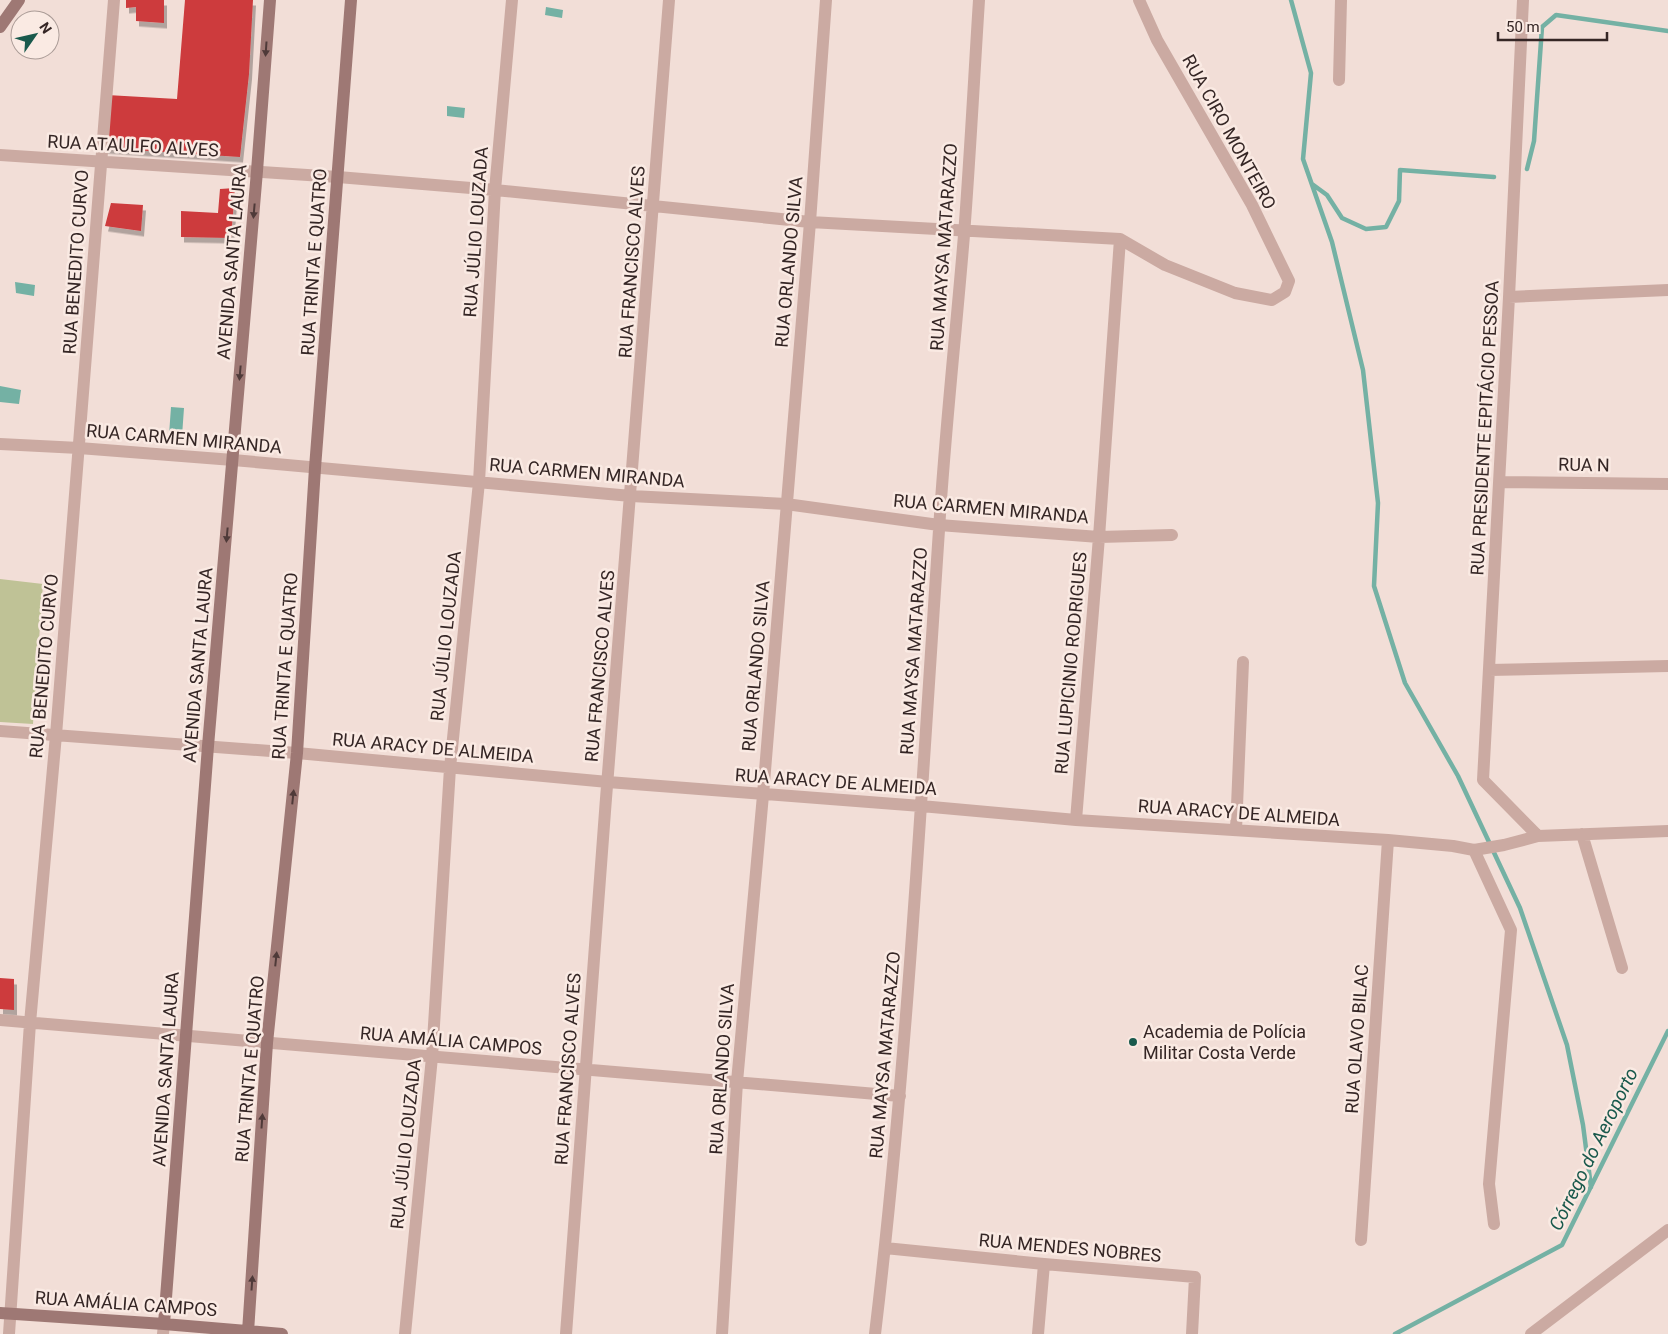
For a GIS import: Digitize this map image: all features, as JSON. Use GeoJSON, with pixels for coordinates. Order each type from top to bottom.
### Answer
{"type":"FeatureCollection","features":[{"type":"Feature","properties":{"kind":"street"},"geometry":{"type":"LineString","coordinates":[[0,27],[19,0]]}},
{"type":"Feature","properties":{"kind":"street","name":"RUA BENEDITO CURVO"},"geometry":{"type":"LineString","coordinates":[[9,1334],[5,1313],[56,735],[114,0]]}},
{"type":"Feature","properties":{"kind":"street","name":"AVENIDA SANTA LAURA"},"geometry":{"type":"LineString","coordinates":[[164,1329],[208,746],[270,0]]}},
{"type":"Feature","properties":{"kind":"street","name":"RUA TRINTA E QUATRO"},"geometry":{"type":"LineString","coordinates":[[248,1333],[268,1043],[298,753],[315,468],[351,0]]}},
{"type":"Feature","properties":{"kind":"street","name":"RUA JÚLIO LOUZADA"},"geometry":{"type":"LineString","coordinates":[[405,1334],[432,1056],[450,768],[479,482],[495,190],[512,0]]}},
{"type":"Feature","properties":{"kind":"street","name":"RUA FRANCISCO ALVES"},"geometry":{"type":"LineString","coordinates":[[566,1334],[584,1069],[669,0]]}},
{"type":"Feature","properties":{"kind":"street","name":"RUA ORLANDO SILVA"},"geometry":{"type":"LineString","coordinates":[[722,1334],[737,1082],[763,795],[810,222],[826,0]]}},
{"type":"Feature","properties":{"kind":"street","name":"RUA MAYSA MATARAZZO"},"geometry":{"type":"LineString","coordinates":[[875,1334],[886,1248],[900,1096],[939,525],[964,231],[979,0]]}},
{"type":"Feature","properties":{"kind":"street","name":"RUA CIRO MONTEIRO"},"geometry":{"type":"LineString","coordinates":[[1139,0],[1157,40],[1252,205],[1289,281]]}},
{"type":"Feature","properties":{"kind":"street"},"geometry":{"type":"LineString","coordinates":[[1339,80],[1341,0]]}},
{"type":"Feature","properties":{"kind":"street","name":"RUA PRESIDENTE EPITÁCIO PESSOA"},"geometry":{"type":"LineString","coordinates":[[1523,0],[1483,780],[1538,836]]}},
{"type":"Feature","properties":{"kind":"street","name":"RUA ATAULFO ALVES"},"geometry":{"type":"LineString","coordinates":[[0,155],[338,177],[653,205],[810,222],[1120,239],[1165,265],[1235,293],[1272,300],[1285,292],[1289,281]]}},
{"type":"Feature","properties":{"kind":"street","name":"RUA LUPICINIO RODRIGUES"},"geometry":{"type":"LineString","coordinates":[[1076,820],[1099,537],[1120,239]]}},
{"type":"Feature","properties":{"kind":"street"},"geometry":{"type":"LineString","coordinates":[[1509,297],[1668,290]]}},
{"type":"Feature","properties":{"kind":"street","name":"RUA CARMEN MIRANDA"},"geometry":{"type":"LineString","coordinates":[[0,444],[233,460],[631,496],[786,504],[939,525],[1099,537],[1172,534]]}},
{"type":"Feature","properties":{"kind":"street","name":"RUA N"},"geometry":{"type":"LineString","coordinates":[[1499,482],[1668,484]]}},
{"type":"Feature","properties":{"kind":"street"},"geometry":{"type":"LineString","coordinates":[[1236,830],[1243,662]]}},
{"type":"Feature","properties":{"kind":"street"},"geometry":{"type":"LineString","coordinates":[[1489,670],[1668,666]]}},
{"type":"Feature","properties":{"kind":"street","name":"RUA ARACY DE ALMEIDA"},"geometry":{"type":"LineString","coordinates":[[0,732],[298,753],[608,782],[1076,820],[1388,840],[1480,849],[1538,836],[1668,831]]}},
{"type":"Feature","properties":{"kind":"street"},"geometry":{"type":"LineString","coordinates":[[1582,834],[1622,968]]}},
{"type":"Feature","properties":{"kind":"street","name":"RUA OLAVO BILAC"},"geometry":{"type":"LineString","coordinates":[[1361,1240],[1388,840]]}},
{"type":"Feature","properties":{"kind":"street"},"geometry":{"type":"LineString","coordinates":[[1480,849],[1511,930],[1489,1184],[1494,1224]]}},
{"type":"Feature","properties":{"kind":"street","name":"RUA AMÁLIA CAMPOS"},"geometry":{"type":"LineString","coordinates":[[0,1020],[900,1096]]}},
{"type":"Feature","properties":{"kind":"street"},"geometry":{"type":"LineString","coordinates":[[1531,1334],[1668,1230]]}},
{"type":"Feature","properties":{"kind":"street","name":"RUA MENDES NOBRES"},"geometry":{"type":"LineString","coordinates":[[886,1248],[1195,1277],[1192,1334]]}},
{"type":"Feature","properties":{"kind":"street"},"geometry":{"type":"LineString","coordinates":[[1038,1334],[1044,1264]]}},
{"type":"Feature","properties":{"kind":"street","name":"RUA AMÁLIA CAMPOS"},"geometry":{"type":"LineString","coordinates":[[5,1313],[164,1329],[282,1334]]}},
{"type":"Feature","properties":{"kind":"green space"},"geometry":{"type":"Polygon","coordinates":[[[0,579],[43,584],[33,724],[0,722],[0,579]]]}},
{"type":"Feature","properties":{"kind":"water"},"geometry":{"type":"Polygon","coordinates":[[[546,7],[563,10],[562,18],[545,15],[546,7]]]}},
{"type":"Feature","properties":{"kind":"water"},"geometry":{"type":"Polygon","coordinates":[[[447,106],[465,108],[464,118],[447,116],[447,106]]]}},
{"type":"Feature","properties":{"kind":"water"},"geometry":{"type":"Polygon","coordinates":[[[15,282],[35,285],[34,296],[16,293],[15,282]]]}},
{"type":"Feature","properties":{"kind":"water"},"geometry":{"type":"Polygon","coordinates":[[[0,386],[21,390],[19,404],[0,402],[0,386]]]}},
{"type":"Feature","properties":{"kind":"water"},"geometry":{"type":"Polygon","coordinates":[[[171,407],[184,408],[182,436],[169,435],[171,407]]]}},
{"type":"Feature","properties":{"kind":"building"},"geometry":{"type":"Polygon","coordinates":[[[126,0],[164,0],[164,23],[136,21],[136,7],[126,8],[126,0]]]}},
{"type":"Feature","properties":{"kind":"building"},"geometry":{"type":"Polygon","coordinates":[[[185,0],[253,0],[249,74],[240,157],[103,148],[107,95],[177,99],[185,0]]]}},
{"type":"Feature","properties":{"kind":"building"},"geometry":{"type":"Polygon","coordinates":[[[235,188],[231,238],[181,237],[181,211],[218,213],[220,189],[235,188]]]}},
{"type":"Feature","properties":{"kind":"building"},"geometry":{"type":"Polygon","coordinates":[[[111,203],[143,205],[141,231],[105,226],[111,203]]]}},
{"type":"Feature","properties":{"kind":"building"},"geometry":{"type":"Polygon","coordinates":[[[0,978],[14,979],[14,1010],[0,1009],[0,978]]]}},
{"type":"Feature","properties":{"kind":"waterway"},"geometry":{"type":"LineString","coordinates":[[1291,0],[1311,73],[1303,159],[1332,242],[1363,370],[1378,503],[1374,586],[1405,683],[1458,776],[1520,908],[1567,1045],[1583,1125],[1591,1187]]}},
{"type":"Feature","properties":{"kind":"waterway"},"geometry":{"type":"LineString","coordinates":[[1527,169],[1534,141],[1542,27],[1556,15],[1668,31]]}},
{"type":"Feature","properties":{"kind":"waterway"},"geometry":{"type":"LineString","coordinates":[[1312,184],[1327,195],[1342,218],[1366,229],[1386,227],[1399,201],[1400,170],[1494,177]]}},
{"type":"Feature","properties":{"kind":"waterway","name":"Córrego do Aeroporto"},"geometry":{"type":"LineString","coordinates":[[1395,1334],[1562,1245],[1668,1031]]}},
{"type":"Feature","properties":{"kind":"place","name":"Academia de Polícia Militar Costa Verde"},"geometry":{"type":"Point","coordinates":[1133,1042]}}]}
